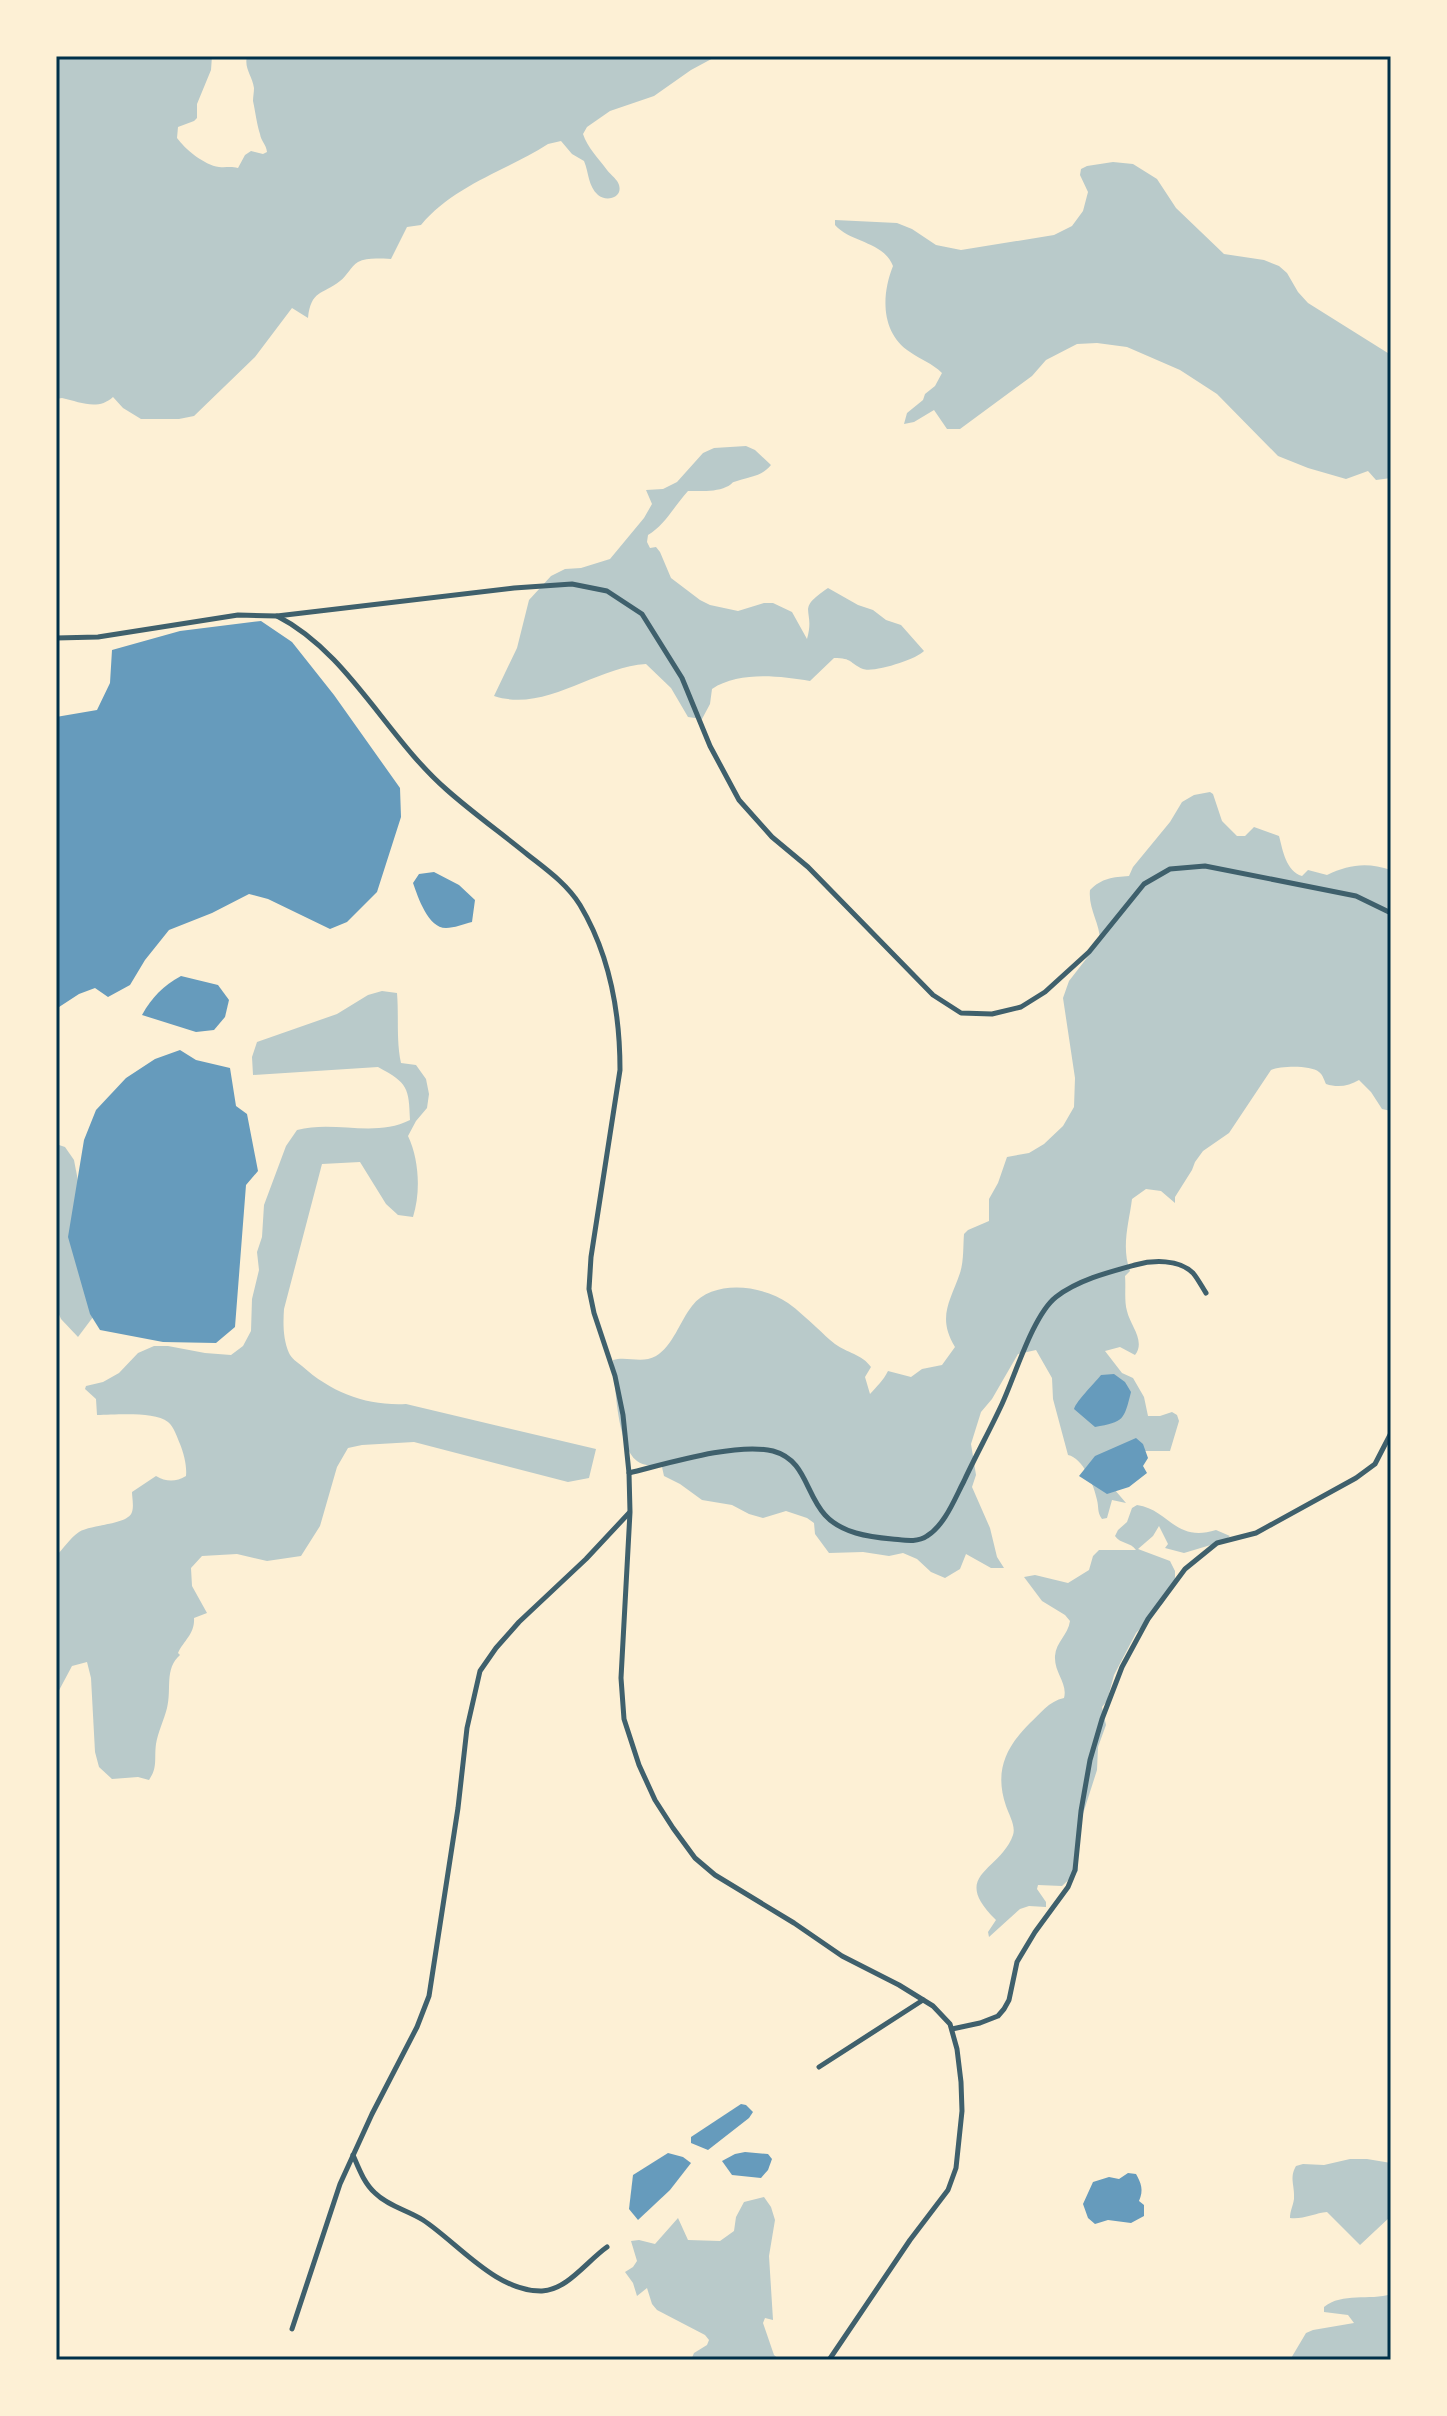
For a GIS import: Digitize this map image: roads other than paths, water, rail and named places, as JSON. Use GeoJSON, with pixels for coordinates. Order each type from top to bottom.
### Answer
{"type":"FeatureCollection","features":[{"type":"Feature","properties":{"kind":"street"},"geometry":{"type":"LineString","coordinates":[[56,638],[98,637],[238,615],[277,616],[514,588],[572,584],[607,591],[642,614],[682,678],[710,746],[739,800],[772,837],[808,867],[933,995],[961,1013],[992,1014],[1021,1007],[1045,992],[1089,952],[1144,884],[1170,869],[1205,866],[1236,872],[1356,896],[1391,913]]}},
{"type":"Feature","properties":{"kind":"street"},"geometry":{"type":"LineString","coordinates":[[277,616],[313,638],[415,759],[446,789],[565,884],[590,922],[607,969],[616,1005],[620,1070],[591,1257],[589,1289],[618,1389],[629,1473],[630,1512],[621,1678],[624,1719],[639,1765],[655,1800],[695,1858],[715,1875],[842,1956],[933,2006],[952,2029],[961,2082],[962,2111],[956,2168],[948,2190],[910,2240],[829,2360]]}},
{"type":"Feature","properties":{"kind":"street"},"geometry":{"type":"LineString","coordinates":[[629,1473],[700,1455],[748,1449],[772,1451],[799,1467],[824,1514],[841,1527],[872,1537],[914,1541],[927,1536],[939,1525],[955,1498],[1001,1406],[1040,1316],[1055,1297],[1109,1272],[1141,1263],[1169,1262],[1182,1265],[1193,1273],[1206,1293]]}},
{"type":"Feature","properties":{"kind":"street"},"geometry":{"type":"LineString","coordinates":[[952,2029],[980,2023],[998,2016],[1004,2009],[1009,2000],[1017,1962],[1068,1887],[1075,1870],[1090,1760],[1102,1719],[1122,1667],[1148,1619],[1185,1569],[1208,1548],[1256,1533],[1356,1478],[1382,1456],[1391,1433]]}},
{"type":"Feature","properties":{"kind":"street"},"geometry":{"type":"LineString","coordinates":[[292,2329],[340,2184],[417,2027],[429,1996],[467,1728],[480,1671],[519,1622],[586,1559],[630,1512]]}},
{"type":"Feature","properties":{"kind":"street"},"geometry":{"type":"LineString","coordinates":[[819,2067],[923,2000]]}},
{"type":"Feature","properties":{"kind":"street"},"geometry":{"type":"LineString","coordinates":[[353,2155],[366,2182],[381,2198],[419,2217],[472,2260],[511,2285],[543,2291],[557,2288],[607,2247]]}},
{"type":"Feature","properties":{"kind":"water"},"geometry":{"type":"Polygon","coordinates":[[[261,621],[292,642],[400,788],[401,817],[377,892],[347,922],[330,929],[268,899],[249,894],[169,930],[130,985],[108,997],[95,988],[56,1009],[56,717],[97,710],[110,683],[112,650],[180,631],[261,621]]]}},
{"type":"Feature","properties":{"kind":"water"},"geometry":{"type":"Polygon","coordinates":[[[434,872],[459,885],[475,900],[472,922],[446,928],[440,927],[429,917],[413,883],[419,874],[434,872]]]}},
{"type":"Feature","properties":{"kind":"water"},"geometry":{"type":"Polygon","coordinates":[[[181,976],[218,985],[229,1000],[225,1017],[214,1030],[196,1032],[142,1015],[158,992],[181,976]]]}},
{"type":"Feature","properties":{"kind":"water"},"geometry":{"type":"Polygon","coordinates":[[[180,1050],[196,1060],[230,1068],[236,1106],[247,1114],[258,1171],[246,1185],[235,1327],[216,1343],[163,1342],[100,1330],[90,1314],[68,1237],[84,1140],[96,1110],[126,1078],[155,1059],[180,1050]]]}},
{"type":"Feature","properties":{"kind":"water"},"geometry":{"type":"Polygon","coordinates":[[[1114,1374],[1125,1382],[1131,1392],[1126,1409],[1117,1421],[1095,1427],[1074,1409],[1101,1375],[1114,1374]]]}},
{"type":"Feature","properties":{"kind":"water"},"geometry":{"type":"Polygon","coordinates":[[[1136,1438],[1143,1444],[1148,1458],[1143,1466],[1147,1473],[1129,1487],[1107,1494],[1079,1476],[1095,1456],[1136,1438]]]}},
{"type":"Feature","properties":{"kind":"water"},"geometry":{"type":"Polygon","coordinates":[[[741,2104],[753,2112],[749,2118],[708,2150],[691,2143],[691,2137],[741,2104]]]}},
{"type":"Feature","properties":{"kind":"water"},"geometry":{"type":"Polygon","coordinates":[[[745,2152],[768,2154],[772,2159],[761,2178],[732,2175],[722,2161],[745,2152]]]}},
{"type":"Feature","properties":{"kind":"water"},"geometry":{"type":"Polygon","coordinates":[[[668,2153],[691,2163],[670,2190],[638,2220],[629,2209],[633,2175],[668,2153]]]}},
{"type":"Feature","properties":{"kind":"water"},"geometry":{"type":"Polygon","coordinates":[[[1128,2173],[1136,2174],[1140,2184],[1139,2201],[1144,2205],[1144,2216],[1131,2223],[1108,2220],[1095,2224],[1088,2218],[1083,2204],[1093,2182],[1109,2177],[1119,2179],[1128,2173]]]}}]}
